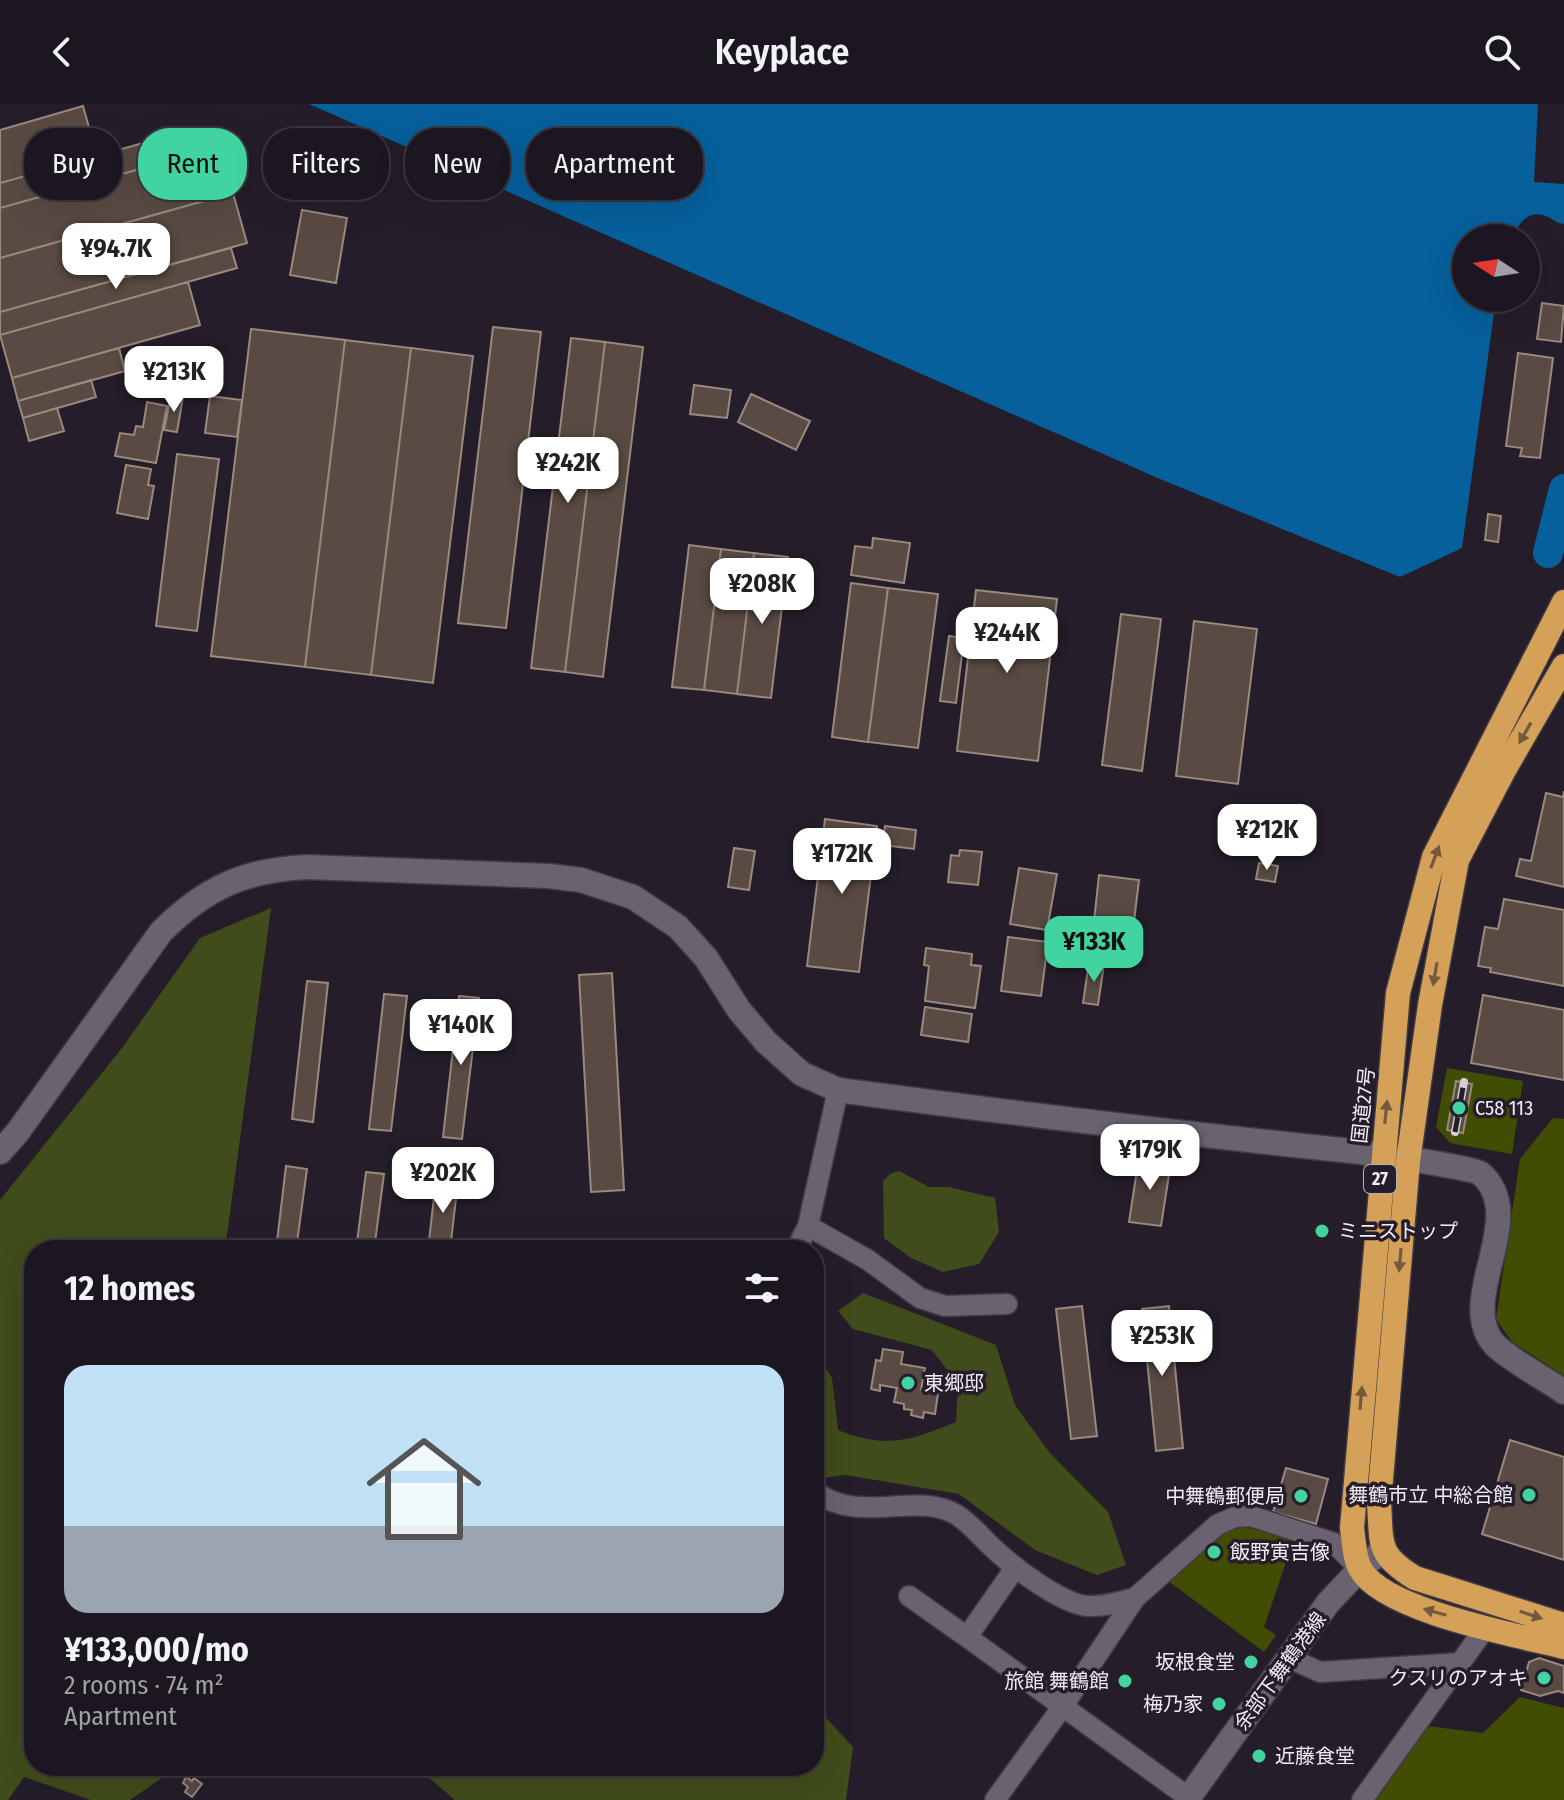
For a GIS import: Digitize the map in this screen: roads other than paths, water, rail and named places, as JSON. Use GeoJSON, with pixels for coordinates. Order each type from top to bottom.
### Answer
{"type":"FeatureCollection","features":[{"type":"Feature","properties":{"kind":"highway","name":"国道27号"},"geometry":{"type":"LineString","coordinates":[[1360,1569],[1352,1528],[1353,1495],[1398,993],[1434,857],[1564,602]]}},
{"type":"Feature","properties":{"kind":"highway","name":"27"},"geometry":{"type":"LineString","coordinates":[[1383,1550],[1379,1503],[1408,1161],[1430,1005],[1457,860],[1564,666]]}},
{"type":"Feature","properties":{"kind":"highway"},"geometry":{"type":"LineString","coordinates":[[1383,1550],[1400,1569],[1415,1578],[1564,1625]]}},
{"type":"Feature","properties":{"kind":"highway"},"geometry":{"type":"LineString","coordinates":[[1360,1569],[1375,1586],[1408,1604],[1564,1647]]}},
{"type":"Feature","properties":{"kind":"street"},"geometry":{"type":"LineString","coordinates":[[0,1152],[17,1133],[161,932],[186,908],[214,889],[274,868],[307,867],[549,876],[581,880],[622,893],[658,911],[678,927],[706,958],[739,1010],[766,1042],[802,1074],[838,1090],[1131,1129],[1382,1154],[1408,1161],[1477,1170],[1493,1187],[1499,1211],[1483,1308],[1485,1329],[1495,1345],[1564,1392]]}},
{"type":"Feature","properties":{"kind":"street"},"geometry":{"type":"LineString","coordinates":[[801,1240],[808,1226],[838,1090]]}},
{"type":"Feature","properties":{"kind":"street"},"geometry":{"type":"LineString","coordinates":[[808,1226],[868,1260],[920,1298],[945,1306],[1007,1304]]}},
{"type":"Feature","properties":{"kind":"street"},"geometry":{"type":"LineString","coordinates":[[824,1497],[853,1508],[937,1507],[958,1515],[1015,1568],[1084,1606],[1105,1606],[1135,1598]]}},
{"type":"Feature","properties":{"kind":"street"},"geometry":{"type":"LineString","coordinates":[[995,1800],[1135,1598],[1217,1525],[1235,1517],[1251,1516],[1334,1543],[1360,1569]]}},
{"type":"Feature","properties":{"kind":"street","name":"余部下舞鶴港線"},"geometry":{"type":"LineString","coordinates":[[1189,1799],[1328,1603],[1383,1550]]}},
{"type":"Feature","properties":{"kind":"street"},"geometry":{"type":"LineString","coordinates":[[967,1637],[1015,1568]]}},
{"type":"Feature","properties":{"kind":"street"},"geometry":{"type":"LineString","coordinates":[[909,1596],[1189,1799]]}},
{"type":"Feature","properties":{"kind":"street"},"geometry":{"type":"LineString","coordinates":[[1362,1800],[1486,1627]]}},
{"type":"Feature","properties":{"kind":"street"},"geometry":{"type":"LineString","coordinates":[[1289,1658],[1320,1672],[1461,1663]]}},
{"type":"Feature","properties":{"kind":"water"},"geometry":{"type":"Polygon","coordinates":[[[309,104],[1538,104],[1534,182],[1564,184],[1564,224],[1534,214],[1520,224],[1452,224],[1452,312],[1494,312],[1462,548],[1400,577],[1160,479],[527,200],[703,200],[703,128],[526,128],[526,200],[510,193],[510,128],[405,128],[405,146],[389,139],[389,128],[363,128],[309,104]]]}},
{"type":"Feature","properties":{"kind":"waterway"},"geometry":{"type":"LineString","coordinates":[[1548,553],[1564,489]]}},
{"type":"Feature","properties":{"kind":"railway"},"geometry":{"type":"LineString","coordinates":[[1455,1132],[1464,1082]]}},
{"type":"Feature","properties":{"kind":"place","name":"C58 113"},"geometry":{"type":"Point","coordinates":[1459,1108]}},
{"type":"Feature","properties":{"kind":"place","name":"ミニストップ"},"geometry":{"type":"Point","coordinates":[1322,1231]}},
{"type":"Feature","properties":{"kind":"place","name":"東郷邸"},"geometry":{"type":"Point","coordinates":[908,1383]}},
{"type":"Feature","properties":{"kind":"place","name":"舞鶴市立 中総合館"},"geometry":{"type":"Point","coordinates":[1529,1495]}},
{"type":"Feature","properties":{"kind":"place","name":"中舞鶴郵便局"},"geometry":{"type":"Point","coordinates":[1301,1496]}},
{"type":"Feature","properties":{"kind":"place","name":"飯野寅吉像"},"geometry":{"type":"Point","coordinates":[1214,1552]}},
{"type":"Feature","properties":{"kind":"place","name":"坂根食堂"},"geometry":{"type":"Point","coordinates":[1251,1662]}},
{"type":"Feature","properties":{"kind":"place","name":"クスリのアオキ"},"geometry":{"type":"Point","coordinates":[1544,1678]}},
{"type":"Feature","properties":{"kind":"place","name":"旅館 舞鶴館"},"geometry":{"type":"Point","coordinates":[1125,1681]}},
{"type":"Feature","properties":{"kind":"place","name":"梅乃家"},"geometry":{"type":"Point","coordinates":[1219,1704]}},
{"type":"Feature","properties":{"kind":"place","name":"近藤食堂"},"geometry":{"type":"Point","coordinates":[1259,1756]}}]}
